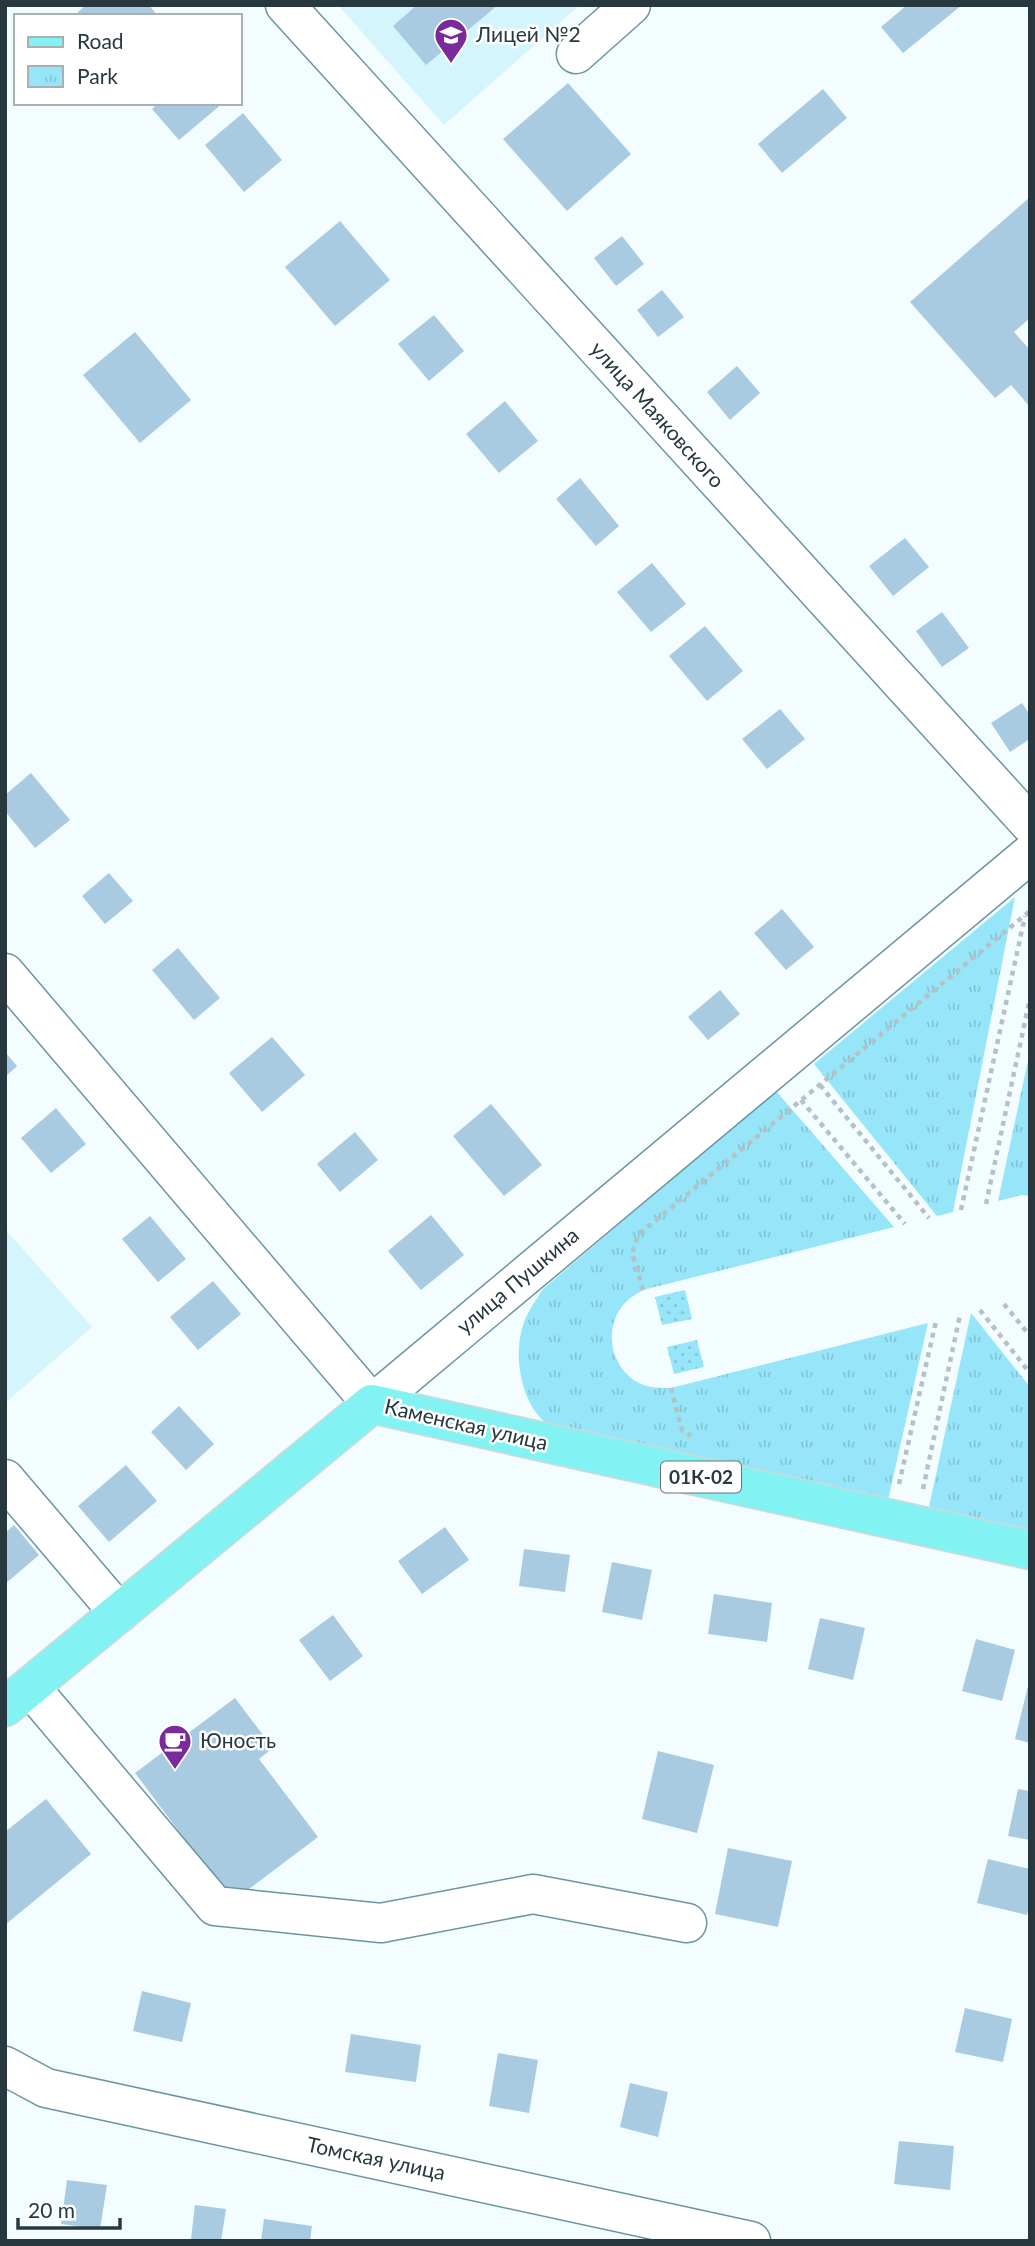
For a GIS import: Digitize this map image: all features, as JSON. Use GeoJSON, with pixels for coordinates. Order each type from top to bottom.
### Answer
{"type":"FeatureCollection","features":[{"type":"Feature","properties":{"kind":"main road","name":"Каменская улица"},"geometry":{"type":"LineString","coordinates":[[372,1404],[1030,1550]]}},
{"type":"Feature","properties":{"kind":"main road","name":"улица Пушкина"},"geometry":{"type":"LineString","coordinates":[[17,1697],[372,1404]]}},
{"type":"Feature","properties":{"kind":"street","name":"улица Маяковского"},"geometry":{"type":"LineString","coordinates":[[285,5],[1030,824]]}},
{"type":"Feature","properties":{"kind":"street"},"geometry":{"type":"LineString","coordinates":[[576,54],[631,5]]}},
{"type":"Feature","properties":{"kind":"street","name":"улица Пушкина"},"geometry":{"type":"LineString","coordinates":[[372,1404],[1030,854]]}},
{"type":"Feature","properties":{"kind":"street","name":"Каменская улица"},"geometry":{"type":"LineString","coordinates":[[5,973],[372,1404]]}},
{"type":"Feature","properties":{"kind":"street"},"geometry":{"type":"LineString","coordinates":[[5,1479],[120,1613]]}},
{"type":"Feature","properties":{"kind":"street"},"geometry":{"type":"LineString","coordinates":[[17,1697],[215,1906],[381,1923],[533,1894],[687,1923]]}},
{"type":"Feature","properties":{"kind":"street","name":"Томская улица"},"geometry":{"type":"LineString","coordinates":[[5,2066],[46,2088],[751,2241]]}},
{"type":"Feature","properties":{"kind":"path"},"geometry":{"type":"LineString","coordinates":[[643,1290],[632,1253],[638,1235],[1027,913]]}},
{"type":"Feature","properties":{"kind":"path"},"geometry":{"type":"LineString","coordinates":[[961,1210],[1027,913]]}},
{"type":"Feature","properties":{"kind":"path"},"geometry":{"type":"LineString","coordinates":[[986,1204],[1030,998]]}},
{"type":"Feature","properties":{"kind":"path"},"geometry":{"type":"LineString","coordinates":[[820,1085],[929,1218]]}},
{"type":"Feature","properties":{"kind":"path"},"geometry":{"type":"LineString","coordinates":[[801,1100],[905,1224]]}},
{"type":"Feature","properties":{"kind":"path"},"geometry":{"type":"LineString","coordinates":[[1004,1304],[1030,1336]]}},
{"type":"Feature","properties":{"kind":"path"},"geometry":{"type":"LineString","coordinates":[[980,1310],[1030,1373]]}},
{"type":"Feature","properties":{"kind":"path"},"geometry":{"type":"LineString","coordinates":[[903,1523],[960,1315]]}},
{"type":"Feature","properties":{"kind":"path"},"geometry":{"type":"LineString","coordinates":[[903,1523],[936,1321]]}},
{"type":"Feature","properties":{"kind":"shaded area","name":"Лицей №2"},"geometry":{"type":"Polygon","coordinates":[[[338,5],[580,5],[444,125],[338,5]]]}},
{"type":"Feature","properties":{"kind":"shaded area"},"geometry":{"type":"Polygon","coordinates":[[[5,1229],[92,1327],[5,1403],[5,1229]]]}},
{"type":"Feature","properties":{"kind":"green space"},"geometry":{"type":"Polygon","coordinates":[[[1015,897],[953,1212],[937,1216],[814,1064],[1015,897]]]}},
{"type":"Feature","properties":{"kind":"green space"},"geometry":{"type":"Polygon","coordinates":[[[1030,1051],[1030,1196],[1022,1195],[998,1201],[1030,1051]]]}},
{"type":"Feature","properties":{"kind":"green space"},"geometry":{"type":"Polygon","coordinates":[[[776,1091],[894,1227],[643,1290],[620,1309],[612,1331],[612,1344],[615,1355],[629,1376],[651,1387],[671,1388],[928,1323],[886,1509],[558,1435],[533,1408],[524,1388],[519,1365],[522,1327],[543,1289],[776,1091]]]}},
{"type":"Feature","properties":{"kind":"green space"},"geometry":{"type":"Polygon","coordinates":[[[685,1290],[692,1319],[662,1325],[655,1297],[685,1290]]]}},
{"type":"Feature","properties":{"kind":"green space"},"geometry":{"type":"Polygon","coordinates":[[[971,1313],[1030,1387],[1030,1537],[927,1516],[971,1313]]]}},
{"type":"Feature","properties":{"kind":"green space"},"geometry":{"type":"Polygon","coordinates":[[[697,1340],[704,1367],[674,1374],[667,1347],[697,1340]]]}},
{"type":"Feature","properties":{"kind":"building"},"geometry":{"type":"Polygon","coordinates":[[[86,5],[149,5],[156,14],[78,14],[86,5]]]}},
{"type":"Feature","properties":{"kind":"building"},"geometry":{"type":"Polygon","coordinates":[[[417,5],[498,5],[426,65],[393,26],[417,5]]]}},
{"type":"Feature","properties":{"kind":"building"},"geometry":{"type":"Polygon","coordinates":[[[907,5],[962,5],[903,53],[881,27],[907,5]]]}},
{"type":"Feature","properties":{"kind":"building"},"geometry":{"type":"Polygon","coordinates":[[[568,83],[631,154],[567,211],[503,139],[568,83]]]}},
{"type":"Feature","properties":{"kind":"building"},"geometry":{"type":"Polygon","coordinates":[[[823,89],[847,118],[782,173],[758,144],[823,89]]]}},
{"type":"Feature","properties":{"kind":"building"},"geometry":{"type":"Polygon","coordinates":[[[156,105],[221,105],[179,140],[152,109],[156,105]]]}},
{"type":"Feature","properties":{"kind":"building"},"geometry":{"type":"Polygon","coordinates":[[[243,113],[282,160],[244,192],[205,145],[243,113]]]}},
{"type":"Feature","properties":{"kind":"building"},"geometry":{"type":"Polygon","coordinates":[[[1030,197],[1030,318],[1014,332],[1030,350],[1030,407],[1011,385],[995,398],[910,302],[1030,197]]]}},
{"type":"Feature","properties":{"kind":"building"},"geometry":{"type":"Polygon","coordinates":[[[340,221],[390,280],[335,326],[285,267],[340,221]]]}},
{"type":"Feature","properties":{"kind":"building"},"geometry":{"type":"Polygon","coordinates":[[[622,236],[644,264],[616,286],[594,258],[622,236]]]}},
{"type":"Feature","properties":{"kind":"building"},"geometry":{"type":"Polygon","coordinates":[[[662,290],[684,317],[658,337],[637,310],[662,290]]]}},
{"type":"Feature","properties":{"kind":"building"},"geometry":{"type":"Polygon","coordinates":[[[434,315],[464,351],[429,381],[398,344],[434,315]]]}},
{"type":"Feature","properties":{"kind":"building"},"geometry":{"type":"Polygon","coordinates":[[[135,332],[191,400],[140,443],[83,375],[135,332]]]}},
{"type":"Feature","properties":{"kind":"building"},"geometry":{"type":"Polygon","coordinates":[[[737,366],[760,393],[730,420],[707,392],[737,366]]]}},
{"type":"Feature","properties":{"kind":"building"},"geometry":{"type":"Polygon","coordinates":[[[505,401],[538,441],[499,473],[466,434],[505,401]]]}},
{"type":"Feature","properties":{"kind":"building"},"geometry":{"type":"Polygon","coordinates":[[[580,478],[619,526],[596,546],[556,499],[580,478]]]}},
{"type":"Feature","properties":{"kind":"building"},"geometry":{"type":"Polygon","coordinates":[[[905,538],[929,567],[893,596],[869,566],[905,538]]]}},
{"type":"Feature","properties":{"kind":"building"},"geometry":{"type":"Polygon","coordinates":[[[652,563],[686,604],[651,632],[617,592],[652,563]]]}},
{"type":"Feature","properties":{"kind":"building"},"geometry":{"type":"Polygon","coordinates":[[[942,612],[969,648],[942,667],[916,631],[942,612]]]}},
{"type":"Feature","properties":{"kind":"building"},"geometry":{"type":"Polygon","coordinates":[[[705,626],[743,671],[707,701],[669,656],[705,626]]]}},
{"type":"Feature","properties":{"kind":"building"},"geometry":{"type":"Polygon","coordinates":[[[1022,703],[1030,715],[1030,739],[1010,752],[991,723],[1022,703]]]}},
{"type":"Feature","properties":{"kind":"building"},"geometry":{"type":"Polygon","coordinates":[[[780,709],[805,739],[767,769],[742,739],[780,709]]]}},
{"type":"Feature","properties":{"kind":"building"},"geometry":{"type":"Polygon","coordinates":[[[31,773],[70,820],[35,848],[5,811],[5,795],[31,773]]]}},
{"type":"Feature","properties":{"kind":"building"},"geometry":{"type":"Polygon","coordinates":[[[109,873],[133,901],[105,924],[82,896],[109,873]]]}},
{"type":"Feature","properties":{"kind":"building"},"geometry":{"type":"Polygon","coordinates":[[[782,909],[814,947],[786,970],[754,933],[782,909]]]}},
{"type":"Feature","properties":{"kind":"building"},"geometry":{"type":"Polygon","coordinates":[[[178,948],[220,998],[194,1020],[152,970],[178,948]]]}},
{"type":"Feature","properties":{"kind":"building"},"geometry":{"type":"Polygon","coordinates":[[[720,990],[740,1014],[708,1040],[688,1017],[720,990]]]}},
{"type":"Feature","properties":{"kind":"building"},"geometry":{"type":"Polygon","coordinates":[[[272,1037],[305,1075],[262,1112],[229,1073],[272,1037]]]}},
{"type":"Feature","properties":{"kind":"building"},"geometry":{"type":"Polygon","coordinates":[[[5,1052],[17,1066],[5,1077],[5,1052]]]}},
{"type":"Feature","properties":{"kind":"building"},"geometry":{"type":"Polygon","coordinates":[[[491,1104],[542,1165],[504,1196],[453,1136],[491,1104]]]}},
{"type":"Feature","properties":{"kind":"building"},"geometry":{"type":"Polygon","coordinates":[[[56,1108],[86,1144],[51,1173],[21,1138],[56,1108]]]}},
{"type":"Feature","properties":{"kind":"building"},"geometry":{"type":"Polygon","coordinates":[[[355,1132],[378,1160],[340,1192],[317,1164],[355,1132]]]}},
{"type":"Feature","properties":{"kind":"building"},"geometry":{"type":"Polygon","coordinates":[[[431,1215],[464,1255],[421,1290],[388,1251],[431,1215]]]}},
{"type":"Feature","properties":{"kind":"building"},"geometry":{"type":"Polygon","coordinates":[[[150,1216],[186,1259],[158,1282],[122,1239],[150,1216]]]}},
{"type":"Feature","properties":{"kind":"building"},"geometry":{"type":"Polygon","coordinates":[[[213,1281],[241,1314],[198,1350],[170,1317],[213,1281]]]}},
{"type":"Feature","properties":{"kind":"building"},"geometry":{"type":"Polygon","coordinates":[[[179,1406],[214,1444],[186,1470],[151,1432],[179,1406]]]}},
{"type":"Feature","properties":{"kind":"building"},"geometry":{"type":"Polygon","coordinates":[[[126,1465],[157,1501],[109,1542],[78,1506],[126,1465]]]}},
{"type":"Feature","properties":{"kind":"building"},"geometry":{"type":"Polygon","coordinates":[[[14,1525],[39,1555],[5,1584],[5,1533],[14,1525]]]}},
{"type":"Feature","properties":{"kind":"building"},"geometry":{"type":"Polygon","coordinates":[[[445,1527],[469,1560],[422,1594],[398,1561],[445,1527]]]}},
{"type":"Feature","properties":{"kind":"building"},"geometry":{"type":"Polygon","coordinates":[[[524,1549],[570,1555],[565,1592],[519,1586],[524,1549]]]}},
{"type":"Feature","properties":{"kind":"building"},"geometry":{"type":"Polygon","coordinates":[[[612,1562],[652,1570],[642,1620],[602,1612],[612,1562]]]}},
{"type":"Feature","properties":{"kind":"building"},"geometry":{"type":"Polygon","coordinates":[[[714,1594],[772,1603],[767,1642],[708,1634],[714,1594]]]}},
{"type":"Feature","properties":{"kind":"building"},"geometry":{"type":"Polygon","coordinates":[[[333,1615],[363,1656],[330,1681],[299,1640],[333,1615]]]}},
{"type":"Feature","properties":{"kind":"building"},"geometry":{"type":"Polygon","coordinates":[[[820,1618],[865,1628],[853,1680],[808,1669],[820,1618]]]}},
{"type":"Feature","properties":{"kind":"building"},"geometry":{"type":"Polygon","coordinates":[[[976,1639],[1015,1650],[1002,1701],[962,1691],[976,1639]]]}},
{"type":"Feature","properties":{"kind":"building"},"geometry":{"type":"Polygon","coordinates":[[[1030,1682],[1030,1743],[1015,1739],[1030,1682]]]}},
{"type":"Feature","properties":{"kind":"building"},"geometry":{"type":"Polygon","coordinates":[[[235,1698],[273,1748],[259,1759],[318,1837],[232,1902],[135,1773],[235,1698]]]}},
{"type":"Feature","properties":{"kind":"building"},"geometry":{"type":"Polygon","coordinates":[[[658,1751],[714,1765],[697,1833],[642,1819],[658,1751]]]}},
{"type":"Feature","properties":{"kind":"building"},"geometry":{"type":"Polygon","coordinates":[[[1018,1789],[1030,1791],[1030,1840],[1008,1836],[1018,1789]]]}},
{"type":"Feature","properties":{"kind":"building"},"geometry":{"type":"Polygon","coordinates":[[[46,1799],[91,1854],[5,1925],[5,1832],[46,1799]]]}},
{"type":"Feature","properties":{"kind":"building"},"geometry":{"type":"Polygon","coordinates":[[[728,1848],[792,1861],[778,1927],[715,1914],[728,1848]]]}},
{"type":"Feature","properties":{"kind":"building"},"geometry":{"type":"Polygon","coordinates":[[[988,1859],[1030,1869],[1030,1903],[1027,1915],[977,1903],[988,1859]]]}},
{"type":"Feature","properties":{"kind":"building"},"geometry":{"type":"Polygon","coordinates":[[[142,1991],[191,2003],[182,2042],[133,2031],[142,1991]]]}},
{"type":"Feature","properties":{"kind":"building"},"geometry":{"type":"Polygon","coordinates":[[[965,2008],[1012,2019],[1003,2062],[955,2052],[965,2008]]]}},
{"type":"Feature","properties":{"kind":"building"},"geometry":{"type":"Polygon","coordinates":[[[351,2034],[421,2045],[416,2082],[345,2072],[351,2034]]]}},
{"type":"Feature","properties":{"kind":"building"},"geometry":{"type":"Polygon","coordinates":[[[498,2053],[538,2060],[529,2113],[489,2106],[498,2053]]]}},
{"type":"Feature","properties":{"kind":"building"},"geometry":{"type":"Polygon","coordinates":[[[630,2083],[668,2092],[658,2137],[620,2127],[630,2083]]]}},
{"type":"Feature","properties":{"kind":"building"},"geometry":{"type":"Polygon","coordinates":[[[899,2141],[954,2146],[950,2190],[894,2184],[899,2141]]]}},
{"type":"Feature","properties":{"kind":"building"},"geometry":{"type":"Polygon","coordinates":[[[67,2180],[107,2185],[100,2229],[61,2224],[67,2180]]]}},
{"type":"Feature","properties":{"kind":"building"},"geometry":{"type":"Polygon","coordinates":[[[195,2205],[226,2209],[221,2241],[191,2239],[195,2205]]]}},
{"type":"Feature","properties":{"kind":"building"},"geometry":{"type":"Polygon","coordinates":[[[264,2219],[312,2226],[310,2241],[261,2241],[264,2219]]]}},
{"type":"Feature","properties":{"kind":"place","name":"Лицей №2"},"geometry":{"type":"Point","coordinates":[451,65]}},
{"type":"Feature","properties":{"kind":"place","name":"Юность"},"geometry":{"type":"Point","coordinates":[175,1771]}}]}
